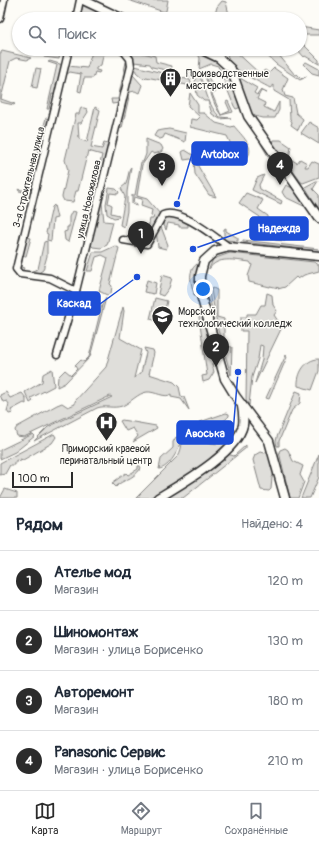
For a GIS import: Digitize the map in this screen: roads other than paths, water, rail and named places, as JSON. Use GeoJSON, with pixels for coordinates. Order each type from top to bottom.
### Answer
{"type":"FeatureCollection","features":[{"type":"Feature","properties":{"kind":"main road"},"geometry":{"type":"LineString","coordinates":[[83,0],[107,12]]}},
{"type":"Feature","properties":{"kind":"main road"},"geometry":{"type":"LineString","coordinates":[[215,56],[231,69],[248,116],[319,218]]}},
{"type":"Feature","properties":{"kind":"main road"},"geometry":{"type":"LineString","coordinates":[[285,498],[271,446],[265,434],[242,406],[225,379],[199,288],[200,276],[204,261],[215,251],[229,247],[319,256]]}},
{"type":"Feature","properties":{"kind":"main road"},"geometry":{"type":"LineString","coordinates":[[242,406],[243,425]]}},
{"type":"Feature","properties":{"kind":"main road"},"geometry":{"type":"LineString","coordinates":[[158,498],[185,482],[218,458],[235,439],[243,425],[248,422],[255,422]]}},
{"type":"Feature","properties":{"kind":"street"},"geometry":{"type":"LineString","coordinates":[[0,19],[4,0]]}},
{"type":"Feature","properties":{"kind":"street"},"geometry":{"type":"LineString","coordinates":[[77,12],[80,0]]}},
{"type":"Feature","properties":{"kind":"street","name":"3-я Строительная улица"},"geometry":{"type":"LineString","coordinates":[[67,56],[16,269],[20,274],[50,278],[76,291]]}},
{"type":"Feature","properties":{"kind":"street","name":"улица Новожилова"},"geometry":{"type":"LineString","coordinates":[[56,355],[76,291],[131,66],[130,59],[128,56]]}},
{"type":"Feature","properties":{"kind":"street"},"geometry":{"type":"LineString","coordinates":[[123,240],[147,244],[163,215],[168,213],[196,223],[229,247]]}},
{"type":"Feature","properties":{"kind":"place","name":"Производственные мастерские"},"geometry":{"type":"Point","coordinates":[171,98]}},
{"type":"Feature","properties":{"kind":"place","name":"Panasonic Сервис"},"geometry":{"type":"Point","coordinates":[280,185]}},
{"type":"Feature","properties":{"kind":"place","name":"Авторемонт"},"geometry":{"type":"Point","coordinates":[162,186]}},
{"type":"Feature","properties":{"kind":"place","name":"Avtobox"},"geometry":{"type":"Point","coordinates":[177,204]}},
{"type":"Feature","properties":{"kind":"place","name":"Надежда"},"geometry":{"type":"Point","coordinates":[193,249]}},
{"type":"Feature","properties":{"kind":"place","name":"Ателье мод"},"geometry":{"type":"Point","coordinates":[141,254]}},
{"type":"Feature","properties":{"kind":"place","name":"Каскад"},"geometry":{"type":"Point","coordinates":[137,277]}},
{"type":"Feature","properties":{"kind":"place","name":"Морской технологический колледж"},"geometry":{"type":"Point","coordinates":[162,336]}},
{"type":"Feature","properties":{"kind":"place","name":"Шиномонтаж"},"geometry":{"type":"Point","coordinates":[216,367]}},
{"type":"Feature","properties":{"kind":"place","name":"Авоська"},"geometry":{"type":"Point","coordinates":[238,372]}},
{"type":"Feature","properties":{"kind":"place","name":"Приморский краевой перинатальный центр"},"geometry":{"type":"Point","coordinates":[106,442]}}]}
